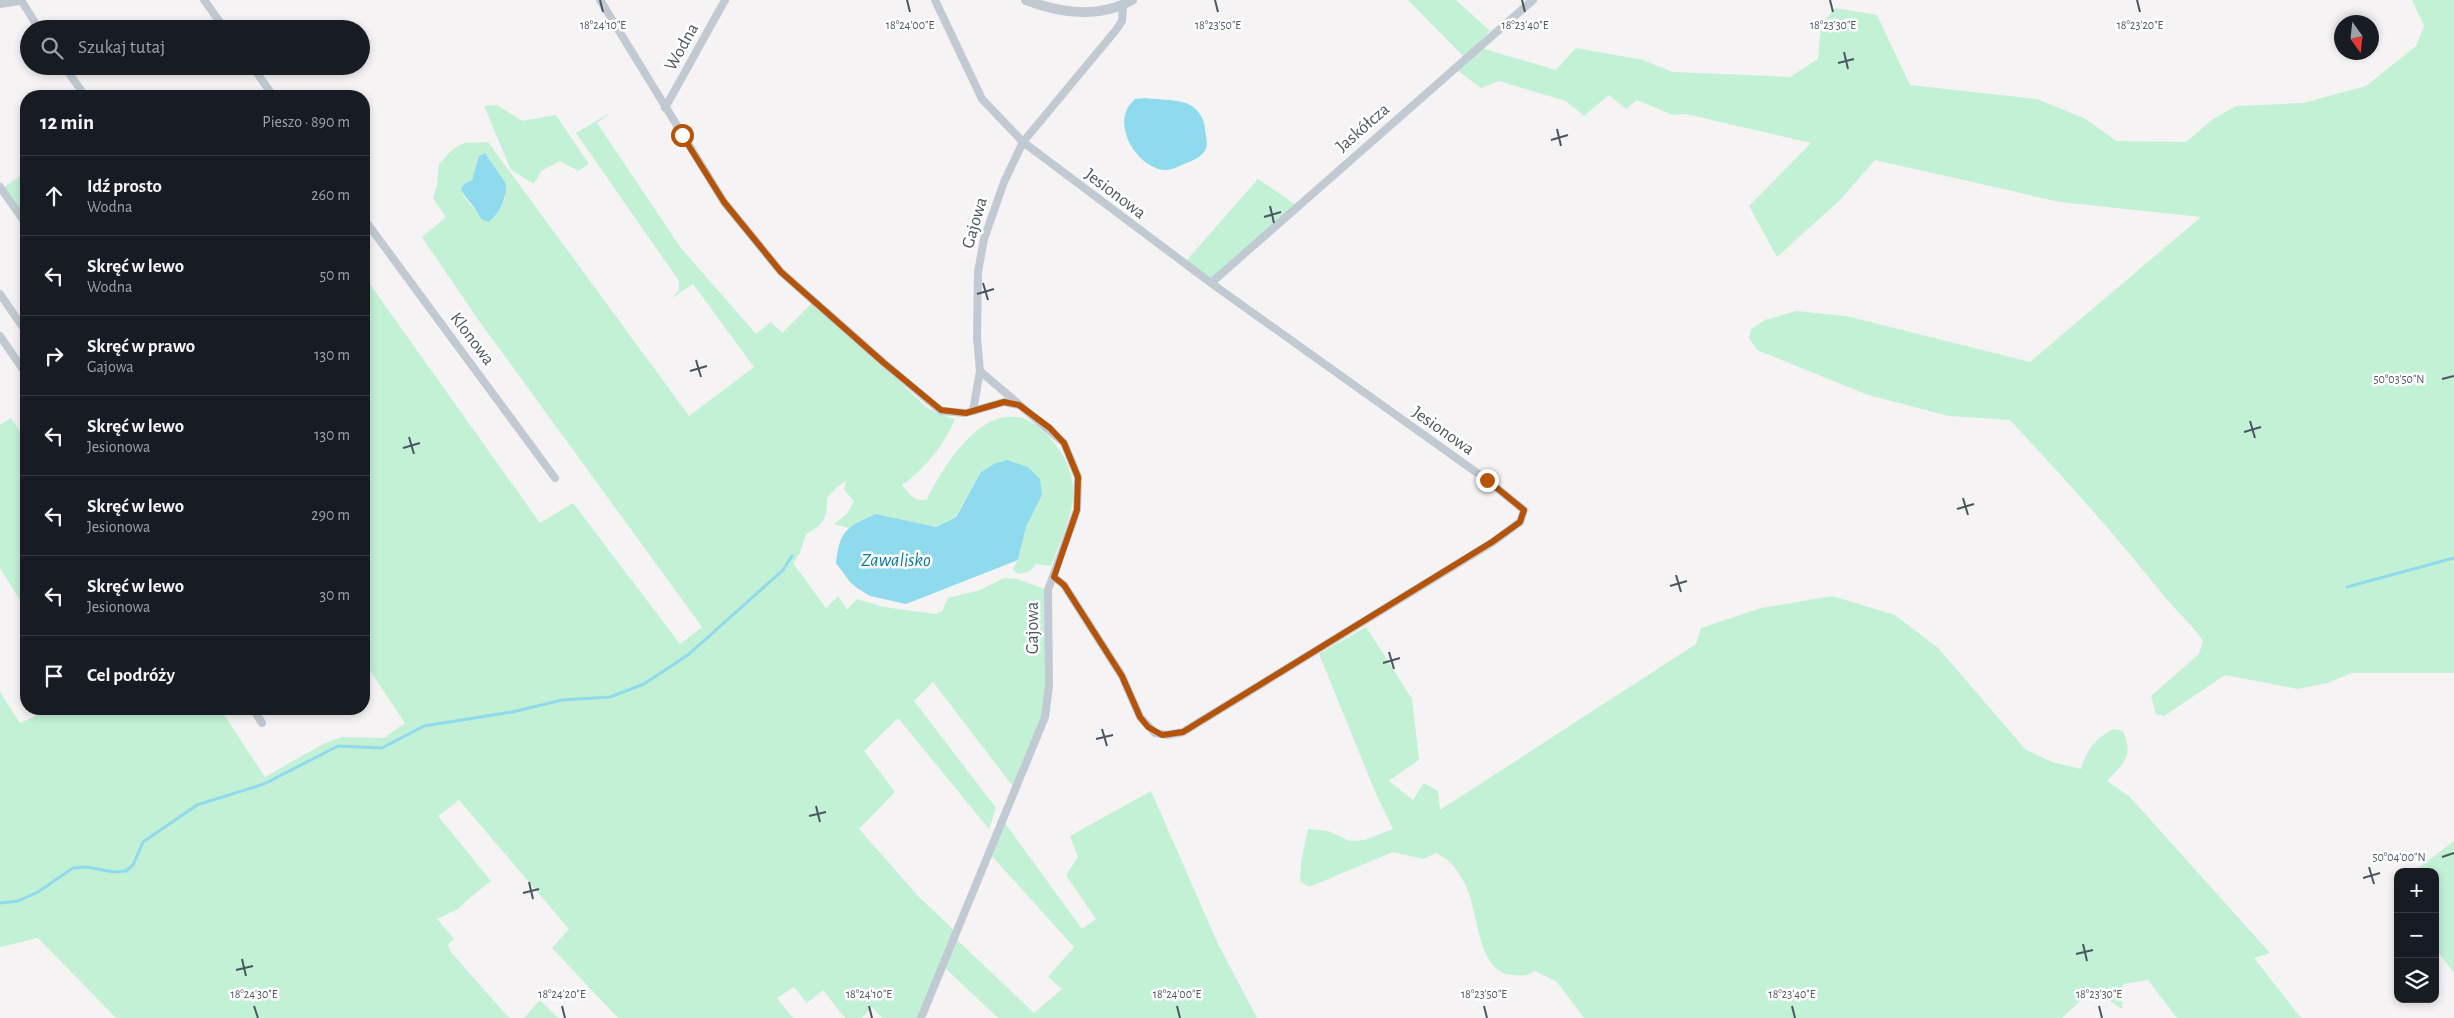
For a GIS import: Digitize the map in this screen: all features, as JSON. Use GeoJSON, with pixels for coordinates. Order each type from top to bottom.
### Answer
{"type":"FeatureCollection","features":[{"type":"Feature","properties":{"kind":"street"},"geometry":{"type":"LineString","coordinates":[[0,3],[20,0],[33,20]]}},
{"type":"Feature","properties":{"kind":"street"},"geometry":{"type":"LineString","coordinates":[[204,0],[218,20]]}},
{"type":"Feature","properties":{"kind":"street","name":"Wodna"},"geometry":{"type":"LineString","coordinates":[[600,0],[724,202],[781,272],[884,363],[941,410],[954,414],[973,411],[1004,402],[1019,405]]}},
{"type":"Feature","properties":{"kind":"street","name":"Wodna"},"geometry":{"type":"LineString","coordinates":[[665,108],[725,0]]}},
{"type":"Feature","properties":{"kind":"street","name":"Jesionowa"},"geometry":{"type":"LineString","coordinates":[[935,0],[982,99],[1023,142],[1513,499],[1524,510],[1522,518],[1484,547],[1191,727],[1174,735],[1155,733],[1144,722],[1122,676],[1064,585],[1054,577]]}},
{"type":"Feature","properties":{"kind":"street"},"geometry":{"type":"LineString","coordinates":[[1026,0],[1059,11],[1076,12],[1102,10],[1128,2]]}},
{"type":"Feature","properties":{"kind":"street","name":"Jaskółcza"},"geometry":{"type":"LineString","coordinates":[[1213,282],[1533,0]]}},
{"type":"Feature","properties":{"kind":"street","name":"Gajowa"},"geometry":{"type":"LineString","coordinates":[[921,1018],[1045,717],[1049,686],[1048,590],[1077,510],[1078,477],[1064,443],[1050,428],[1019,405],[980,371],[977,338],[978,272],[984,239],[1001,190],[1023,142],[1116,30],[1122,21],[1128,2]]}},
{"type":"Feature","properties":{"kind":"street"},"geometry":{"type":"LineString","coordinates":[[70,75],[81,90]]}},
{"type":"Feature","properties":{"kind":"street"},"geometry":{"type":"LineString","coordinates":[[258,75],[269,90]]}},
{"type":"Feature","properties":{"kind":"street"},"geometry":{"type":"LineString","coordinates":[[0,187],[20,215]]}},
{"type":"Feature","properties":{"kind":"street","name":"Klonowa"},"geometry":{"type":"LineString","coordinates":[[370,227],[555,478]]}},
{"type":"Feature","properties":{"kind":"street"},"geometry":{"type":"LineString","coordinates":[[0,294],[20,323]]}},
{"type":"Feature","properties":{"kind":"street"},"geometry":{"type":"LineString","coordinates":[[0,336],[20,365]]}},
{"type":"Feature","properties":{"kind":"street"},"geometry":{"type":"LineString","coordinates":[[973,411],[980,371]]}},
{"type":"Feature","properties":{"kind":"street"},"geometry":{"type":"LineString","coordinates":[[256,715],[262,723]]}},
{"type":"Feature","properties":{"kind":"green space"},"geometry":{"type":"Polygon","coordinates":[[[1408,0],[1456,0],[1490,31],[1464,57],[1408,0]]]}},
{"type":"Feature","properties":{"kind":"green space"},"geometry":{"type":"Polygon","coordinates":[[[2412,0],[2454,0],[2454,673],[2352,673],[2327,683],[2298,689],[2225,675],[2164,716],[2156,714],[2151,696],[2199,654],[2203,641],[2069,484],[2010,420],[1949,416],[1868,395],[1757,350],[1749,338],[1751,329],[1765,320],[1796,311],[1846,316],[2030,362],[2201,217],[2060,202],[1875,160],[1840,200],[1777,257],[1749,206],[1811,143],[1686,114],[1673,115],[1637,100],[1626,109],[1609,95],[1584,116],[1566,101],[1499,81],[1481,88],[1457,70],[1481,48],[1556,70],[1576,48],[1643,60],[1673,72],[1790,77],[1818,59],[1821,25],[1835,8],[1877,15],[1910,85],[2037,99],[2086,119],[2116,141],[2186,142],[2213,119],[2236,106],[2303,103],[2366,86],[2416,46],[2424,26],[2412,0]]]}},
{"type":"Feature","properties":{"kind":"green space"},"geometry":{"type":"Polygon","coordinates":[[[497,105],[522,121],[556,115],[589,164],[578,171],[560,161],[541,171],[534,184],[511,170],[484,106],[497,105]]]}},
{"type":"Feature","properties":{"kind":"green space"},"geometry":{"type":"Polygon","coordinates":[[[611,112],[597,123],[680,247],[756,334],[771,322],[782,333],[814,301],[926,407],[955,419],[946,438],[933,456],[902,485],[915,499],[927,499],[948,462],[978,430],[995,420],[1013,416],[1032,422],[1051,439],[1070,471],[1073,485],[1073,501],[1051,566],[1036,564],[1030,571],[1018,574],[1013,569],[1018,560],[1026,527],[1042,495],[981,472],[955,517],[936,527],[876,514],[849,528],[834,524],[847,514],[854,501],[844,490],[846,481],[837,487],[827,498],[827,511],[823,520],[817,528],[806,534],[800,553],[793,563],[826,608],[838,596],[847,610],[857,599],[884,607],[935,614],[942,611],[948,598],[980,590],[1004,578],[1017,579],[1048,590],[1045,717],[1015,789],[933,682],[914,701],[996,808],[989,829],[898,718],[864,751],[895,792],[859,829],[919,897],[957,933],[955,938],[1034,1013],[1062,989],[1048,977],[1074,947],[989,853],[1002,819],[1082,929],[1096,919],[1066,875],[1078,857],[1070,836],[1151,791],[1218,944],[1257,1018],[998,1018],[943,966],[921,1018],[882,1018],[872,1007],[862,1018],[845,1018],[823,990],[807,1003],[794,987],[777,998],[793,1018],[618,1018],[552,948],[569,929],[459,800],[438,816],[491,881],[458,909],[437,919],[454,939],[448,944],[450,951],[509,1018],[116,1018],[38,938],[0,947],[0,692],[20,723],[37,715],[224,715],[265,777],[323,744],[342,737],[384,738],[405,723],[370,671],[370,284],[540,523],[573,503],[680,644],[702,627],[477,318],[422,237],[446,217],[433,198],[437,186],[439,164],[453,149],[464,143],[488,142],[689,416],[754,367],[693,284],[672,298],[679,290],[679,281],[576,133],[611,112]],[[485,153],[479,156],[472,180],[464,184],[461,189],[466,200],[473,208],[493,218],[505,199],[499,174],[485,153]]]}},
{"type":"Feature","properties":{"kind":"green space"},"geometry":{"type":"Polygon","coordinates":[[[20,176],[20,210],[4,187],[20,176]]]}},
{"type":"Feature","properties":{"kind":"green space"},"geometry":{"type":"Polygon","coordinates":[[[1258,179],[1296,205],[1211,278],[1186,261],[1258,179]]]}},
{"type":"Feature","properties":{"kind":"green space"},"geometry":{"type":"Polygon","coordinates":[[[11,418],[20,432],[20,600],[0,568],[0,425],[11,418]]]}},
{"type":"Feature","properties":{"kind":"green space"},"geometry":{"type":"Polygon","coordinates":[[[1832,596],[1895,615],[1938,648],[2026,750],[2052,762],[2081,769],[2089,750],[2101,737],[2113,729],[2123,731],[2128,748],[2126,759],[2107,781],[2129,796],[2270,953],[2254,958],[2301,1018],[2177,1018],[2148,980],[2123,984],[2122,1009],[2093,989],[2062,1018],[1584,1018],[1557,982],[1535,971],[1522,975],[1501,972],[1492,964],[1480,939],[1466,886],[1454,866],[1436,853],[1423,859],[1393,852],[1309,887],[1300,881],[1301,862],[1308,829],[1328,831],[1350,841],[1365,840],[1393,829],[1376,794],[1319,654],[1366,627],[1412,699],[1419,760],[1384,784],[1389,781],[1413,800],[1424,783],[1438,791],[1440,810],[1696,644],[1701,628],[1761,608],[1832,596]]]}},
{"type":"Feature","properties":{"kind":"green space"},"geometry":{"type":"Polygon","coordinates":[[[2454,841],[2454,973],[2439,953],[2439,868],[2418,868],[2454,841]]]}},
{"type":"Feature","properties":{"kind":"green space"},"geometry":{"type":"Polygon","coordinates":[[[540,1000],[558,1018],[524,1018],[540,1000]]]}},
{"type":"Feature","properties":{"kind":"water"},"geometry":{"type":"Polygon","coordinates":[[[1145,98],[1186,103],[1196,110],[1204,123],[1207,140],[1206,149],[1202,154],[1190,162],[1168,170],[1153,167],[1142,159],[1129,143],[1124,121],[1131,103],[1135,99],[1145,98]]]}},
{"type":"Feature","properties":{"kind":"water"},"geometry":{"type":"Polygon","coordinates":[[[485,153],[506,184],[502,205],[496,215],[488,222],[481,219],[461,189],[464,184],[472,180],[479,156],[485,153]]]}},
{"type":"Feature","properties":{"kind":"water","name":"Zawalisko"},"geometry":{"type":"Polygon","coordinates":[[[1007,460],[1028,467],[1040,479],[1042,495],[1026,527],[1018,560],[906,604],[870,596],[850,582],[836,563],[843,536],[846,531],[858,522],[876,514],[936,527],[956,517],[981,472],[994,464],[1007,460]]]}},
{"type":"Feature","properties":{"kind":"waterway"},"geometry":{"type":"LineString","coordinates":[[0,903],[18,901],[38,892],[73,868],[86,867],[114,872],[126,871],[133,865],[143,842],[197,805],[264,784],[338,746],[382,748],[424,726],[512,712],[562,700],[610,697],[644,684],[688,655],[783,570],[792,556]]}},
{"type":"Feature","properties":{"kind":"waterway"},"geometry":{"type":"LineString","coordinates":[[2347,587],[2454,558]]}},
{"type":"Feature","properties":{"kind":"route"},"geometry":{"type":"LineString","coordinates":[[682,135],[724,202],[781,272],[884,363],[941,410],[954,414],[966,413],[1004,402],[1019,405],[1050,428],[1064,443],[1072,458],[1078,477],[1077,510],[1064,542],[1054,577],[1064,585],[1122,676],[1140,717],[1155,733],[1174,735],[1183,732],[1316,652],[1492,542],[1520,522],[1524,510],[1513,499],[1487,480]]}}]}
